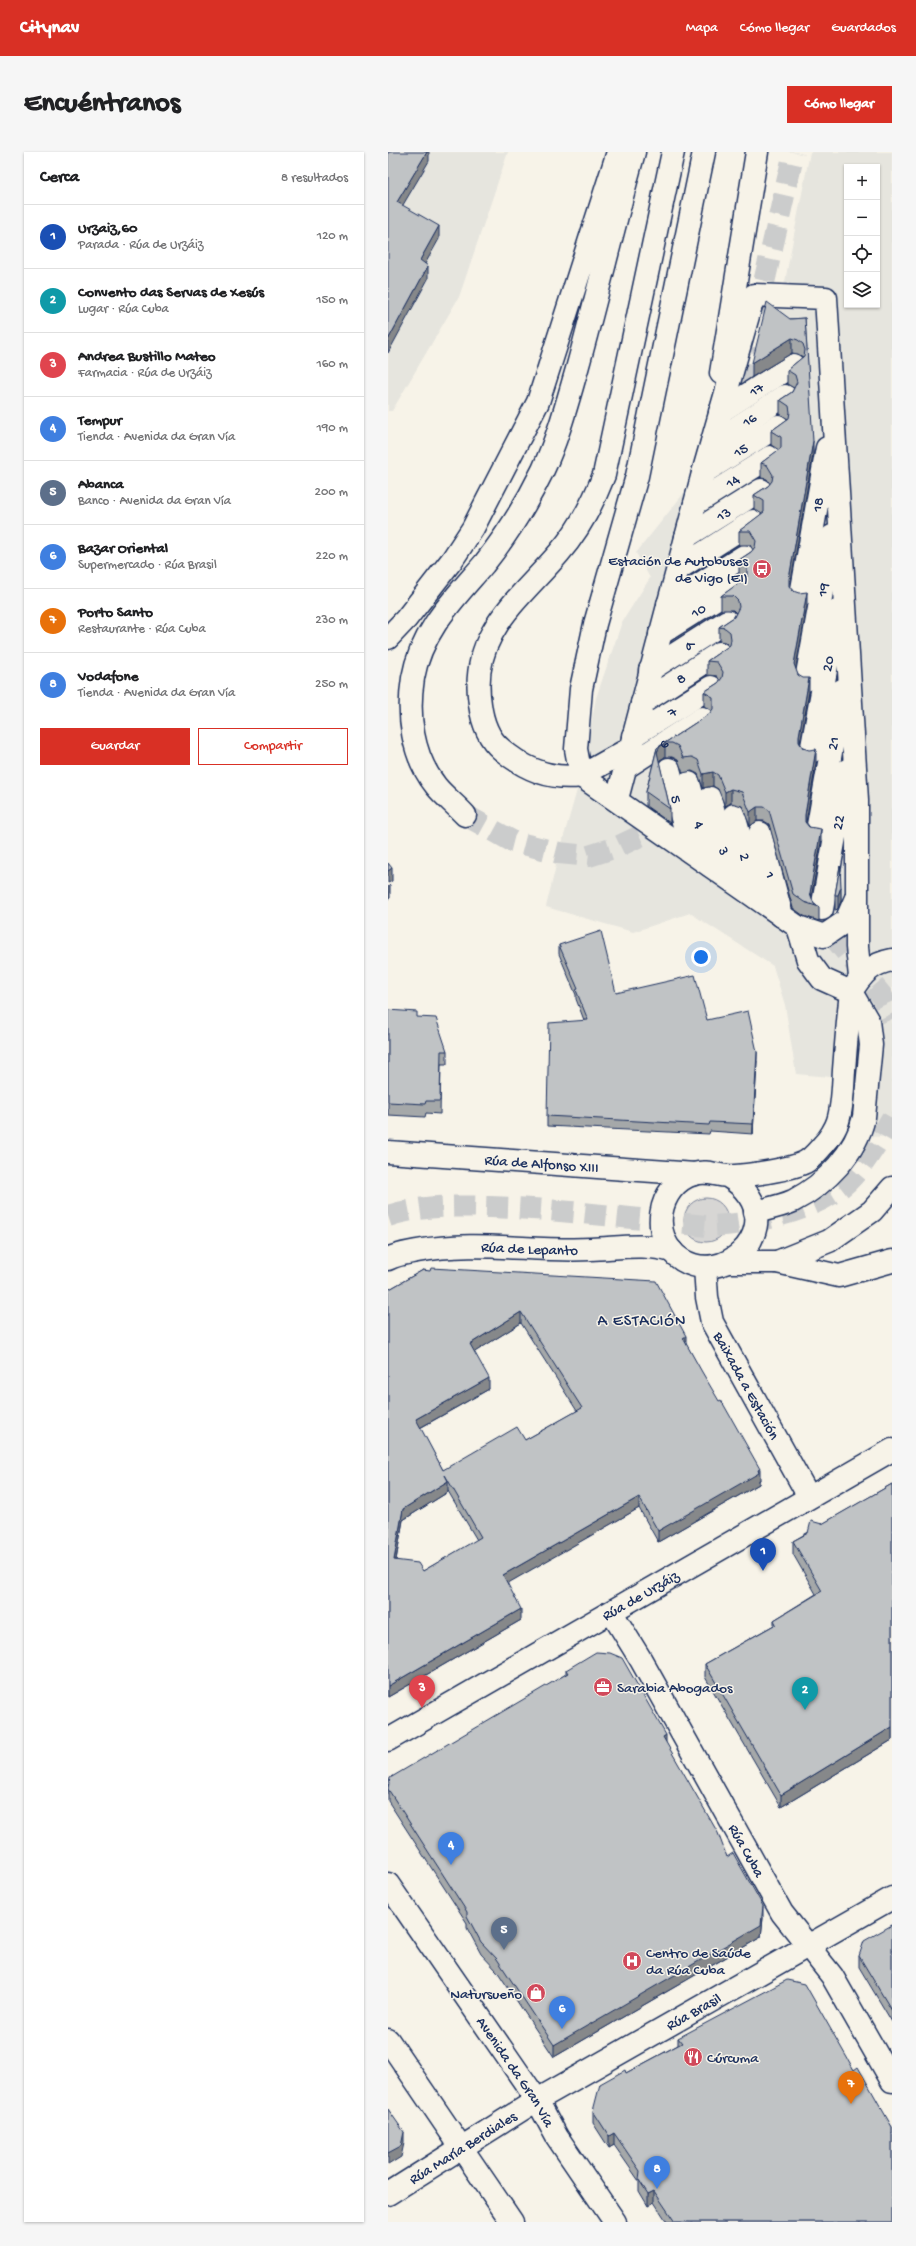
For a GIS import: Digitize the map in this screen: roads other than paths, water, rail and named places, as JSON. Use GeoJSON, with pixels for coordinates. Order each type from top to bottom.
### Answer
{"type":"FeatureCollection","features":[{"type":"Feature","properties":{"kind":"main road"},"geometry":{"type":"LineString","coordinates":[[388,638],[406,619],[452,560],[473,528],[538,402],[618,152]]}},
{"type":"Feature","properties":{"kind":"main road"},"geometry":{"type":"LineString","coordinates":[[465,814],[436,786],[416,750],[411,716],[413,677],[427,636],[453,599],[485,563],[519,515],[543,469],[563,418],[586,338],[634,152]]}},
{"type":"Feature","properties":{"kind":"main road"},"geometry":{"type":"LineString","coordinates":[[629,751],[581,776],[565,778],[542,773],[516,763],[495,744],[482,719],[478,690],[482,653],[498,621],[524,589],[560,553],[589,512],[604,475],[673,152]]}},
{"type":"Feature","properties":{"kind":"main road"},"geometry":{"type":"LineString","coordinates":[[704,152],[637,476],[595,624],[581,689],[576,749],[581,776],[617,799],[790,922],[824,936],[846,921],[858,893]]}},
{"type":"Feature","properties":{"kind":"main road"},"geometry":{"type":"LineString","coordinates":[[721,374],[757,152]]}},
{"type":"Feature","properties":{"kind":"main road"},"geometry":{"type":"LineString","coordinates":[[617,799],[703,473],[754,295],[826,298],[857,800],[858,893],[855,984],[838,1122],[825,1143],[806,1162],[786,1169],[727,1176]]}},
{"type":"Feature","properties":{"kind":"main road","name":"17"},"geometry":{"type":"LineString","coordinates":[[720,412],[793,365]]}},
{"type":"Feature","properties":{"kind":"main road","name":"16"},"geometry":{"type":"LineString","coordinates":[[712,443],[785,396]]}},
{"type":"Feature","properties":{"kind":"main road","name":"18"},"geometry":{"type":"LineString","coordinates":[[800,595],[833,413]]}},
{"type":"Feature","properties":{"kind":"main road","name":"15"},"geometry":{"type":"LineString","coordinates":[[703,473],[778,426]]}},
{"type":"Feature","properties":{"kind":"main road","name":"14"},"geometry":{"type":"LineString","coordinates":[[695,504],[770,457]]}},
{"type":"Feature","properties":{"kind":"main road","name":"13"},"geometry":{"type":"LineString","coordinates":[[686,537],[761,490]]}},
{"type":"Feature","properties":{"kind":"main road","name":"19"},"geometry":{"type":"LineString","coordinates":[[806,680],[838,499]]}},
{"type":"Feature","properties":{"kind":"main road"},"geometry":{"type":"LineString","coordinates":[[678,569],[753,521]]}},
{"type":"Feature","properties":{"kind":"main road"},"geometry":{"type":"LineString","coordinates":[[668,604],[744,556]]}},
{"type":"Feature","properties":{"kind":"main road","name":"20"},"geometry":{"type":"LineString","coordinates":[[811,752],[843,575]]}},
{"type":"Feature","properties":{"kind":"main road","name":"10"},"geometry":{"type":"LineString","coordinates":[[660,634],[736,586]]}},
{"type":"Feature","properties":{"kind":"main road","name":"9"},"geometry":{"type":"LineString","coordinates":[[650,670],[727,621]]}},
{"type":"Feature","properties":{"kind":"main road","name":"8"},"geometry":{"type":"LineString","coordinates":[[642,703],[719,653]]}},
{"type":"Feature","properties":{"kind":"main road","name":"21"},"geometry":{"type":"LineString","coordinates":[[816,831],[848,656]]}},
{"type":"Feature","properties":{"kind":"main road","name":"7"},"geometry":{"type":"LineString","coordinates":[[629,751],[711,686]]}},
{"type":"Feature","properties":{"kind":"main road","name":"6"},"geometry":{"type":"LineString","coordinates":[[629,751],[702,718]]}},
{"type":"Feature","properties":{"kind":"main road","name":"22"},"geometry":{"type":"LineString","coordinates":[[822,910],[853,735]]}},
{"type":"Feature","properties":{"kind":"main road","name":"5"},"geometry":{"type":"LineString","coordinates":[[669,769],[692,852]]}},
{"type":"Feature","properties":{"kind":"main road","name":"4"},"geometry":{"type":"LineString","coordinates":[[689,782],[711,866]]}},
{"type":"Feature","properties":{"kind":"main road","name":"3"},"geometry":{"type":"LineString","coordinates":[[710,798],[733,881]]}},
{"type":"Feature","properties":{"kind":"main road","name":"2"},"geometry":{"type":"LineString","coordinates":[[734,815],[756,898]]}},
{"type":"Feature","properties":{"kind":"main road","name":"1"},"geometry":{"type":"LineString","coordinates":[[760,833],[790,922],[808,960],[822,979],[855,984]]}},
{"type":"Feature","properties":{"kind":"main road"},"geometry":{"type":"LineString","coordinates":[[855,984],[871,967],[892,960]]}},
{"type":"Feature","properties":{"kind":"main road"},"geometry":{"type":"LineString","coordinates":[[755,1212],[793,1201],[826,1179],[849,1153],[862,1126],[871,1045],[868,1021],[855,984]]}},
{"type":"Feature","properties":{"kind":"main road","name":"Rúa de Alfonso XIII"},"geometry":{"type":"LineString","coordinates":[[388,1152],[695,1174]]}},
{"type":"Feature","properties":{"kind":"main road"},"geometry":{"type":"LineString","coordinates":[[711,1172],[727,1176],[740,1185],[750,1197],[755,1212],[755,1228],[749,1243],[741,1254],[730,1262],[718,1266],[705,1267],[693,1265],[672,1251],[664,1238],[660,1222],[662,1206],[669,1192],[680,1180],[695,1174],[711,1172]]}},
{"type":"Feature","properties":{"kind":"main road"},"geometry":{"type":"LineString","coordinates":[[777,1262],[829,1241],[872,1211],[892,1188]]}},
{"type":"Feature","properties":{"kind":"main road","name":"Rúa de Lepanto"},"geometry":{"type":"LineString","coordinates":[[388,1258],[435,1248],[472,1246],[591,1249],[628,1245],[656,1247],[672,1251]]}},
{"type":"Feature","properties":{"kind":"main road"},"geometry":{"type":"LineString","coordinates":[[730,1262],[777,1262],[839,1276],[853,1274],[892,1261]]}},
{"type":"Feature","properties":{"kind":"main road","name":"Baixada a Estación"},"geometry":{"type":"LineString","coordinates":[[705,1267],[707,1297],[712,1322],[809,1497]]}},
{"type":"Feature","properties":{"kind":"main road","name":"Rúa de Urzáiz"},"geometry":{"type":"LineString","coordinates":[[388,1740],[612,1613],[892,1450]]}},
{"type":"Feature","properties":{"kind":"main road","name":"Rúa Cuba"},"geometry":{"type":"LineString","coordinates":[[612,1613],[641,1660],[782,1913],[809,1945],[832,1976],[892,2081]]}},
{"type":"Feature","properties":{"kind":"main road","name":"Avenida da Gran Vía"},"geometry":{"type":"LineString","coordinates":[[388,1884],[537,2100],[557,2137],[615,2222]]}},
{"type":"Feature","properties":{"kind":"main road","name":"Rúa Brasil"},"geometry":{"type":"LineString","coordinates":[[537,2100],[892,1898]]}},
{"type":"Feature","properties":{"kind":"main road"},"geometry":{"type":"LineString","coordinates":[[388,2040],[512,2222]]}},
{"type":"Feature","properties":{"kind":"main road","name":"Rúa María Berdiales"},"geometry":{"type":"LineString","coordinates":[[388,2194],[537,2100]]}},
{"type":"Feature","properties":{"kind":"tunnel"},"geometry":{"type":"LineString","coordinates":[[757,313],[794,152]]}},
{"type":"Feature","properties":{"kind":"tunnel"},"geometry":{"type":"LineString","coordinates":[[733,416],[749,346]]}},
{"type":"Feature","properties":{"kind":"tunnel"},"geometry":{"type":"LineString","coordinates":[[465,815],[512,841],[559,853],[589,856],[617,847],[646,833],[680,799],[695,758],[721,499]]}},
{"type":"Feature","properties":{"kind":"tunnel"},"geometry":{"type":"LineString","coordinates":[[688,663],[691,564],[694,544]]}},
{"type":"Feature","properties":{"kind":"tunnel"},"geometry":{"type":"LineString","coordinates":[[768,860],[788,889],[824,925],[882,996],[892,1019]]}},
{"type":"Feature","properties":{"kind":"tunnel"},"geometry":{"type":"LineString","coordinates":[[388,1216],[400,1212],[426,1208],[464,1206],[545,1210],[707,1226],[745,1223],[786,1214],[824,1198],[840,1188],[853,1176],[864,1162],[892,1118]]}},
{"type":"Feature","properties":{"kind":"place","name":"Estación de Autobuses de Vigo (EI)"},"geometry":{"type":"Point","coordinates":[762,569]}},
{"type":"Feature","properties":{"kind":"place","name":"Urzaiz,60"},"geometry":{"type":"Point","coordinates":[763,1571]}},
{"type":"Feature","properties":{"kind":"place","name":"Sarabia Abogados"},"geometry":{"type":"Point","coordinates":[603,1687]}},
{"type":"Feature","properties":{"kind":"place","name":"Andrea Bustillo Mateo"},"geometry":{"type":"Point","coordinates":[422,1708]}},
{"type":"Feature","properties":{"kind":"place","name":"Convento das Servas de Xesús"},"geometry":{"type":"Point","coordinates":[805,1710]}},
{"type":"Feature","properties":{"kind":"place","name":"Tempur"},"geometry":{"type":"Point","coordinates":[451,1865]}},
{"type":"Feature","properties":{"kind":"place","name":"Abanca"},"geometry":{"type":"Point","coordinates":[504,1950]}},
{"type":"Feature","properties":{"kind":"place","name":"Centro de Saúde da Rúa Cuba"},"geometry":{"type":"Point","coordinates":[632,1961]}},
{"type":"Feature","properties":{"kind":"place","name":"Natursueño"},"geometry":{"type":"Point","coordinates":[536,1993]}},
{"type":"Feature","properties":{"kind":"place","name":"Bazar Oriental"},"geometry":{"type":"Point","coordinates":[562,2029]}},
{"type":"Feature","properties":{"kind":"place","name":"Cúrcuma"},"geometry":{"type":"Point","coordinates":[693,2057]}},
{"type":"Feature","properties":{"kind":"place","name":"Porto Santo"},"geometry":{"type":"Point","coordinates":[851,2104]}},
{"type":"Feature","properties":{"kind":"place","name":"Vodafone"},"geometry":{"type":"Point","coordinates":[657,2189]}},
{"type":"Feature","properties":{"kind":"district","name":"A ESTACIÓN"},"geometry":{"type":"Point","coordinates":[642,1319]}}]}
